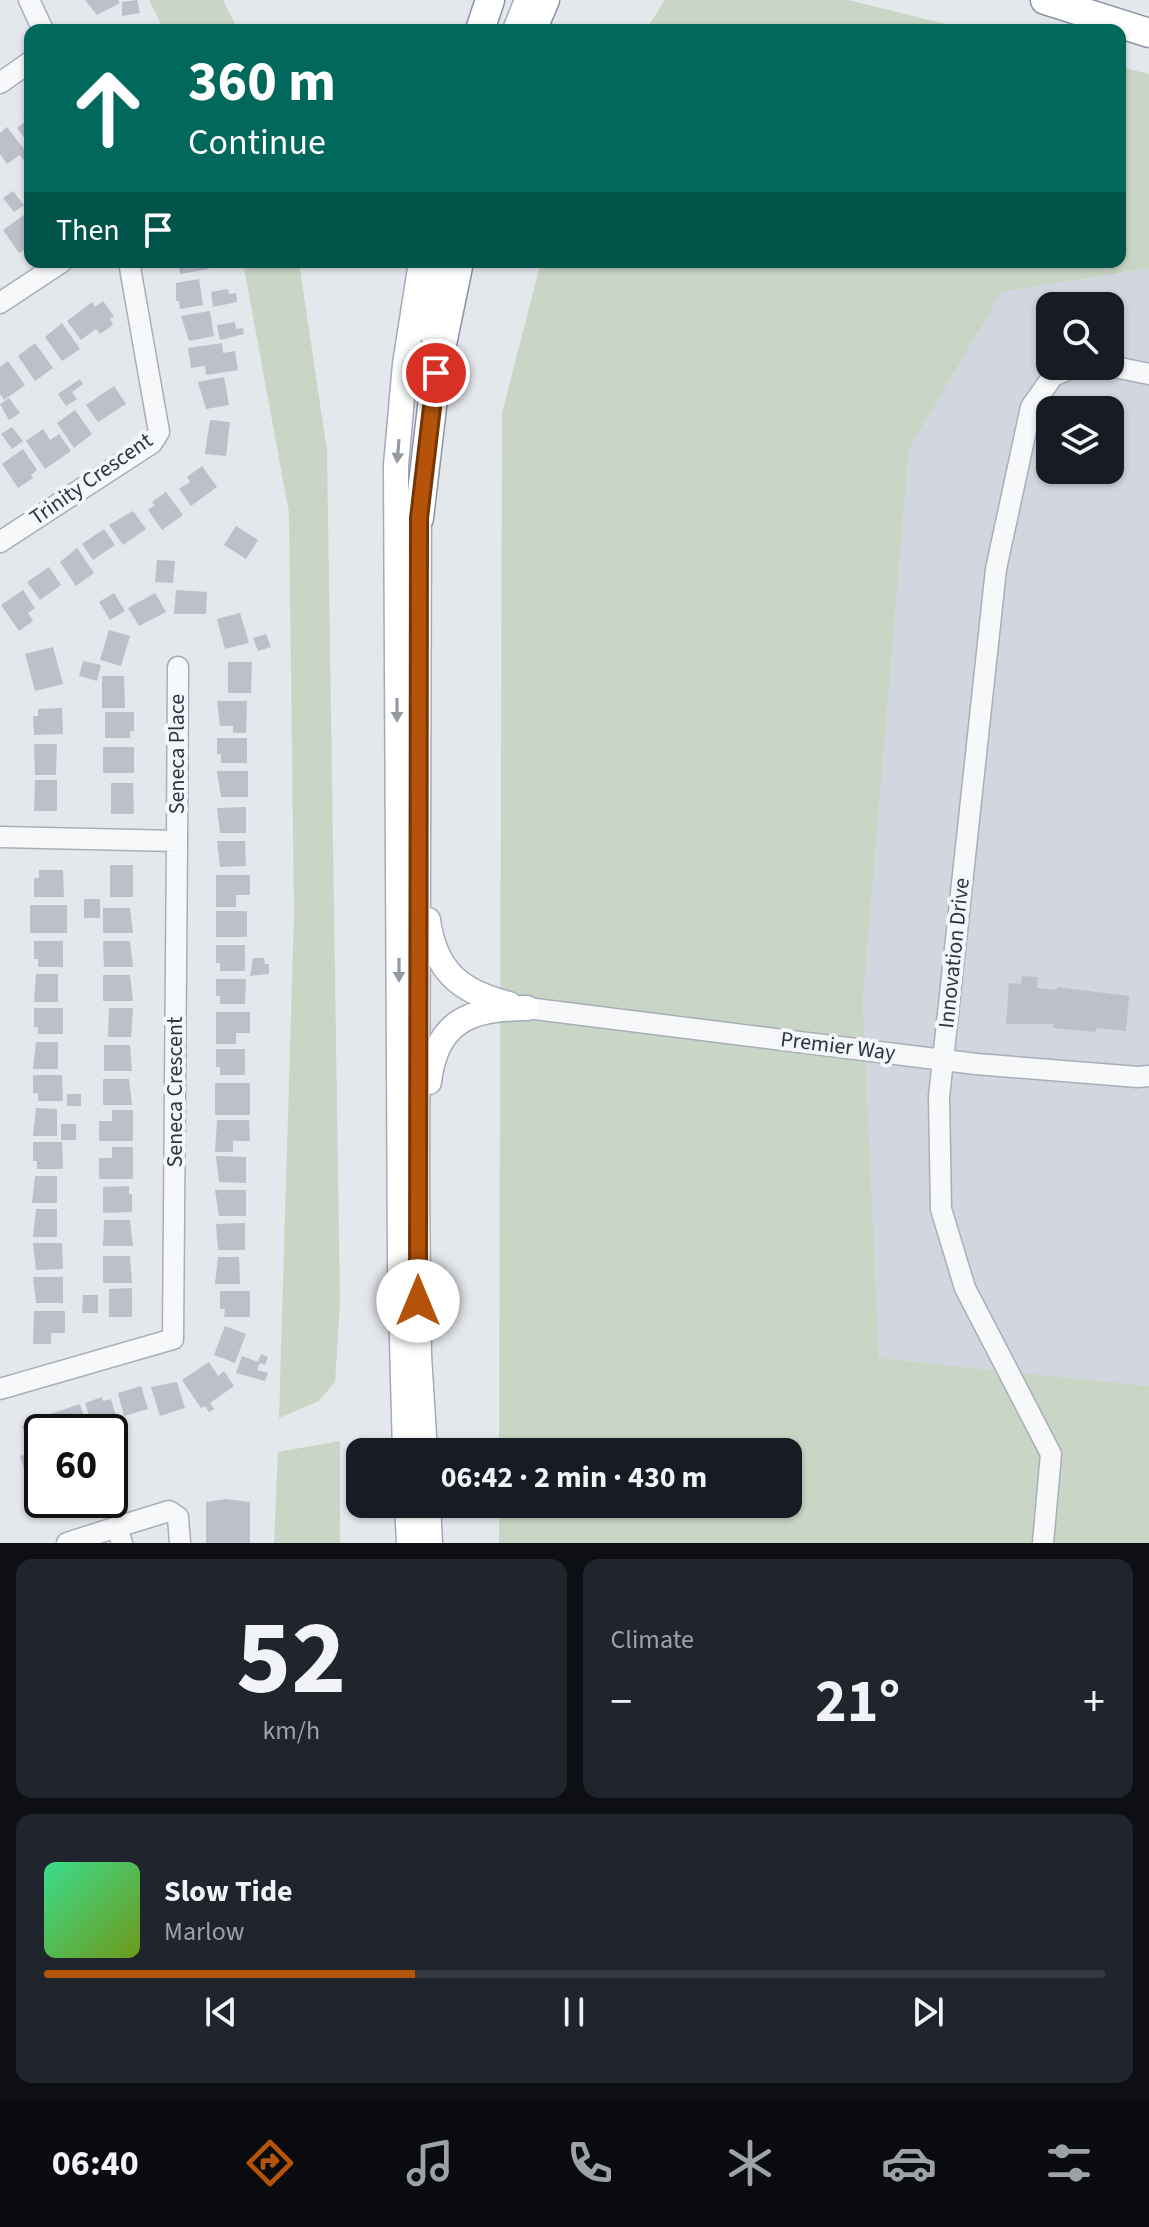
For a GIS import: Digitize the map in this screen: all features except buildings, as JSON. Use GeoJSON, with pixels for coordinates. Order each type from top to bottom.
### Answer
{"type":"FeatureCollection","features":[{"type":"Feature","properties":{"kind":"highway"},"geometry":{"type":"LineString","coordinates":[[484,24],[490,0]]}},
{"type":"Feature","properties":{"kind":"highway"},"geometry":{"type":"LineString","coordinates":[[535,24],[545,0]]}},
{"type":"Feature","properties":{"kind":"highway"},"geometry":{"type":"LineString","coordinates":[[1045,0],[1121,24]]}},
{"type":"Feature","properties":{"kind":"highway"},"geometry":{"type":"LineString","coordinates":[[1126,26],[1149,33]]}},
{"type":"Feature","properties":{"kind":"highway"},"geometry":{"type":"LineString","coordinates":[[419,518],[436,373],[458,268]]}},
{"type":"Feature","properties":{"kind":"main road"},"geometry":{"type":"LineString","coordinates":[[485,24],[496,0]]}},
{"type":"Feature","properties":{"kind":"main road"},"geometry":{"type":"LineString","coordinates":[[517,24],[527,0]]}},
{"type":"Feature","properties":{"kind":"main road"},"geometry":{"type":"LineString","coordinates":[[405,1438],[400,1267],[396,465],[405,364],[420,268]]}},
{"type":"Feature","properties":{"kind":"main road"},"geometry":{"type":"LineString","coordinates":[[424,1438],[419,1355],[417,1194],[419,518],[423,420],[436,299],[443,268]]}},
{"type":"Feature","properties":{"kind":"main road"},"geometry":{"type":"LineString","coordinates":[[418,819],[431,940],[437,958],[450,975],[470,990],[485,998],[527,1008]]}},
{"type":"Feature","properties":{"kind":"main road"},"geometry":{"type":"LineString","coordinates":[[417,1194],[431,1063],[436,1047],[453,1026],[468,1015],[502,1008],[527,1008]]}},
{"type":"Feature","properties":{"kind":"main road"},"geometry":{"type":"LineString","coordinates":[[408,1518],[409,1543]]}},
{"type":"Feature","properties":{"kind":"main road"},"geometry":{"type":"LineString","coordinates":[[429,1518],[430,1543]]}},
{"type":"Feature","properties":{"kind":"street"},"geometry":{"type":"LineString","coordinates":[[29,0],[40,24]]}},
{"type":"Feature","properties":{"kind":"street"},"geometry":{"type":"LineString","coordinates":[[0,83],[24,66]]}},
{"type":"Feature","properties":{"kind":"street"},"geometry":{"type":"LineString","coordinates":[[0,303],[53,268]]}},
{"type":"Feature","properties":{"kind":"street","name":"Trinity Crescent"},"geometry":{"type":"LineString","coordinates":[[0,542],[152,443],[159,432],[130,268]]}},
{"type":"Feature","properties":{"kind":"street"},"geometry":{"type":"LineString","coordinates":[[1124,369],[1149,374]]}},
{"type":"Feature","properties":{"kind":"street","name":"Innovation Drive"},"geometry":{"type":"LineString","coordinates":[[1043,1543],[1051,1454],[965,1288],[941,1209],[939,1097],[996,569],[1031,407],[1050,380]]}},
{"type":"Feature","properties":{"kind":"street","name":"Seneca Place"},"geometry":{"type":"LineString","coordinates":[[177,841],[178,667]]}},
{"type":"Feature","properties":{"kind":"street"},"geometry":{"type":"LineString","coordinates":[[0,837],[177,841]]}},
{"type":"Feature","properties":{"kind":"street","name":"Seneca Crescent"},"geometry":{"type":"LineString","coordinates":[[0,1389],[173,1339],[177,841]]}},
{"type":"Feature","properties":{"kind":"street","name":"Premier Way"},"geometry":{"type":"LineString","coordinates":[[527,1008],[943,1059],[1149,1076]]}},
{"type":"Feature","properties":{"kind":"street"},"geometry":{"type":"LineString","coordinates":[[67,1543],[120,1535],[169,1511],[178,1517],[180,1543]]}},
{"type":"Feature","properties":{"kind":"shaded area"},"geometry":{"type":"Polygon","coordinates":[[[1149,268],[1149,1386],[879,1358],[863,1001],[909,449],[1002,292],[1149,268]]]}},
{"type":"Feature","properties":{"kind":"green space"},"geometry":{"type":"Polygon","coordinates":[[[149,0],[223,0],[235,24],[161,24],[149,0]]]}},
{"type":"Feature","properties":{"kind":"green space"},"geometry":{"type":"Polygon","coordinates":[[[665,0],[848,0],[946,24],[650,24],[665,0]]]}},
{"type":"Feature","properties":{"kind":"green space"},"geometry":{"type":"Polygon","coordinates":[[[1126,68],[1149,74],[1149,268],[1002,292],[909,449],[863,1001],[879,1358],[1149,1386],[1149,1543],[499,1543],[499,1518],[802,1518],[802,1438],[499,1438],[502,413],[539,268],[1126,268],[1126,68]]]}},
{"type":"Feature","properties":{"kind":"green space"},"geometry":{"type":"Polygon","coordinates":[[[244,268],[300,268],[327,451],[340,1304],[335,1382],[319,1401],[279,1418],[294,914],[289,513],[244,268]]]}},
{"type":"Feature","properties":{"kind":"green space"},"geometry":{"type":"Polygon","coordinates":[[[340,1441],[340,1543],[274,1543],[278,1452],[340,1441]]]}},
{"type":"Feature","properties":{"kind":"route"},"geometry":{"type":"LineString","coordinates":[[418,1301],[419,518],[436,373]]}}]}
